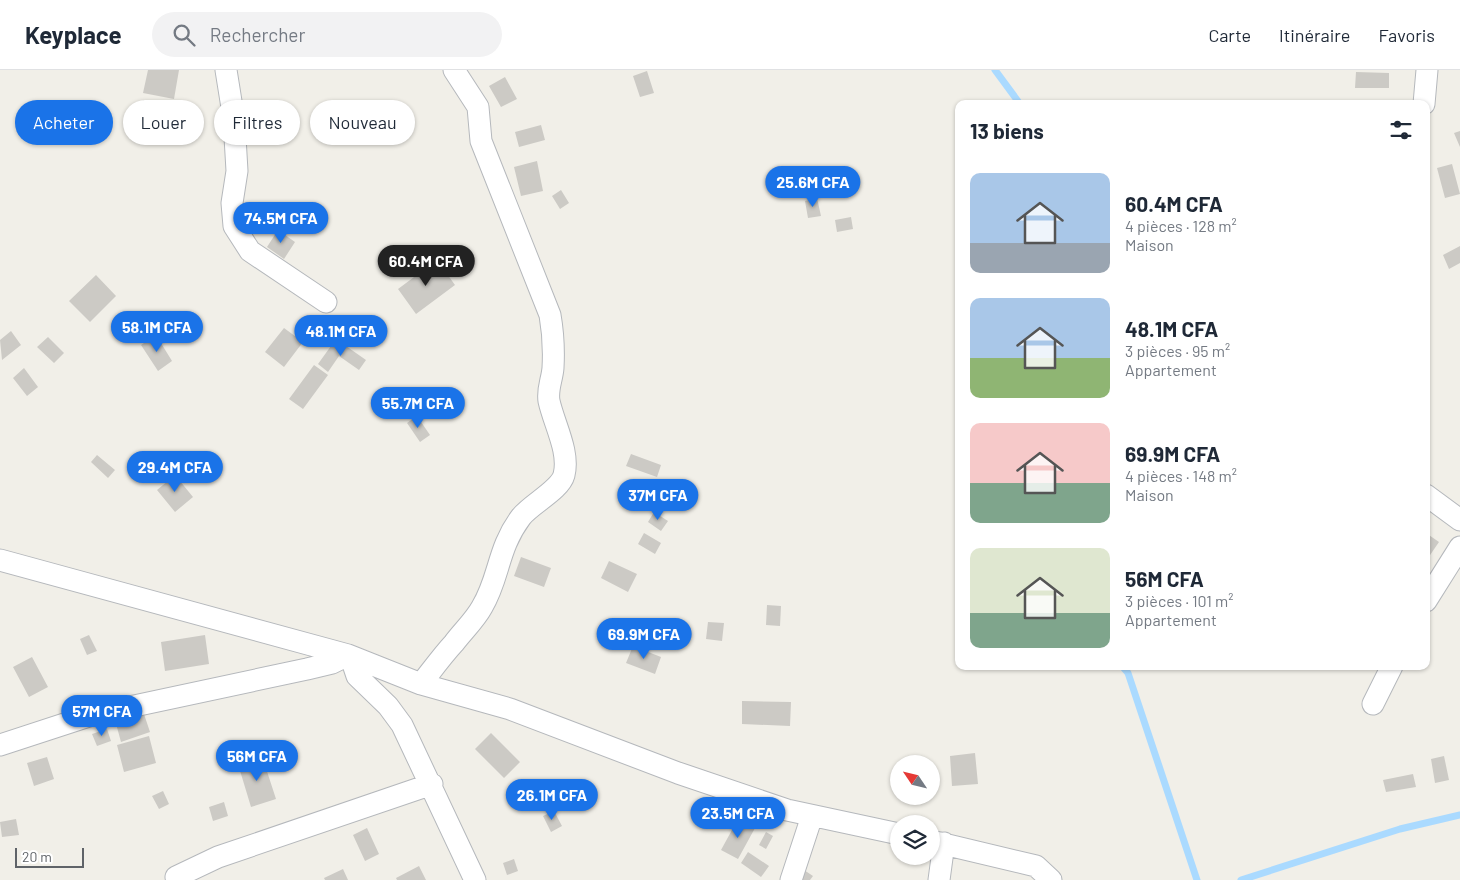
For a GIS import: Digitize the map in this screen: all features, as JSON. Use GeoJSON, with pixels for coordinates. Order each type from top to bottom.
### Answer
{"type":"FeatureCollection","features":[{"type":"Feature","properties":{"kind":"street"},"geometry":{"type":"LineString","coordinates":[[226,70],[234,120],[236,163],[232,204],[234,226],[250,251],[326,302]]}},
{"type":"Feature","properties":{"kind":"street"},"geometry":{"type":"LineString","coordinates":[[421,684],[482,609],[490,592],[497,563],[508,535],[523,515],[554,489],[564,477],[564,453],[549,400],[548,389],[553,368],[553,331],[550,315],[481,141],[478,107],[454,70]]}},
{"type":"Feature","properties":{"kind":"street"},"geometry":{"type":"LineString","coordinates":[[1424,100],[1427,70]]}},
{"type":"Feature","properties":{"kind":"street"},"geometry":{"type":"LineString","coordinates":[[1430,498],[1460,520]]}},
{"type":"Feature","properties":{"kind":"street"},"geometry":{"type":"LineString","coordinates":[[1430,595],[1460,546]]}},
{"type":"Feature","properties":{"kind":"street"},"geometry":{"type":"LineString","coordinates":[[0,560],[352,657],[421,684],[510,709],[678,773],[812,816],[890,832]]}},
{"type":"Feature","properties":{"kind":"street"},"geometry":{"type":"LineString","coordinates":[[0,745],[92,715],[307,669],[352,657]]}},
{"type":"Feature","properties":{"kind":"street"},"geometry":{"type":"LineString","coordinates":[[352,657],[357,676],[388,706],[402,725],[432,784],[475,880]]}},
{"type":"Feature","properties":{"kind":"street"},"geometry":{"type":"LineString","coordinates":[[1374,704],[1390,670]]}},
{"type":"Feature","properties":{"kind":"street"},"geometry":{"type":"LineString","coordinates":[[176,877],[218,857],[432,784]]}},
{"type":"Feature","properties":{"kind":"street"},"geometry":{"type":"LineString","coordinates":[[791,880],[812,816]]}},
{"type":"Feature","properties":{"kind":"street"},"geometry":{"type":"LineString","coordinates":[[940,843],[1036,866],[1051,880]]}},
{"type":"Feature","properties":{"kind":"street"},"geometry":{"type":"LineString","coordinates":[[938,865],[939,880]]}},
{"type":"Feature","properties":{"kind":"building"},"geometry":{"type":"Polygon","coordinates":[[[148,70],[179,70],[174,99],[143,93],[148,70]]]}},
{"type":"Feature","properties":{"kind":"building"},"geometry":{"type":"Polygon","coordinates":[[[647,71],[654,93],[640,97],[633,76],[647,71]]]}},
{"type":"Feature","properties":{"kind":"building"},"geometry":{"type":"Polygon","coordinates":[[[1356,72],[1389,73],[1389,88],[1355,88],[1356,72]]]}},
{"type":"Feature","properties":{"kind":"building"},"geometry":{"type":"Polygon","coordinates":[[[505,77],[517,99],[501,107],[489,86],[505,77]]]}},
{"type":"Feature","properties":{"kind":"building"},"geometry":{"type":"Polygon","coordinates":[[[541,125],[545,140],[519,147],[515,132],[541,125]]]}},
{"type":"Feature","properties":{"kind":"building"},"geometry":{"type":"Polygon","coordinates":[[[1460,131],[1460,147],[1454,133],[1460,131]]]}},
{"type":"Feature","properties":{"kind":"building"},"geometry":{"type":"Polygon","coordinates":[[[537,161],[543,191],[521,196],[514,167],[537,161]]]}},
{"type":"Feature","properties":{"kind":"building"},"geometry":{"type":"Polygon","coordinates":[[[1452,164],[1460,194],[1445,198],[1437,168],[1452,164]]]}},
{"type":"Feature","properties":{"kind":"building"},"geometry":{"type":"Polygon","coordinates":[[[561,190],[569,203],[560,209],[552,196],[561,190]]]}},
{"type":"Feature","properties":{"kind":"building"},"geometry":{"type":"Polygon","coordinates":[[[817,198],[821,216],[808,218],[805,201],[817,198]]]}},
{"type":"Feature","properties":{"kind":"building"},"geometry":{"type":"Polygon","coordinates":[[[851,217],[853,229],[837,232],[835,220],[851,217]]]}},
{"type":"Feature","properties":{"kind":"building"},"geometry":{"type":"Polygon","coordinates":[[[278,230],[295,242],[284,259],[267,247],[278,230]]]}},
{"type":"Feature","properties":{"kind":"building"},"geometry":{"type":"Polygon","coordinates":[[[1460,246],[1460,263],[1449,269],[1443,255],[1460,246]]]}},
{"type":"Feature","properties":{"kind":"building"},"geometry":{"type":"Polygon","coordinates":[[[437,260],[455,285],[416,314],[398,289],[437,260]]]}},
{"type":"Feature","properties":{"kind":"building"},"geometry":{"type":"Polygon","coordinates":[[[96,275],[116,296],[90,322],[69,301],[96,275]]]}},
{"type":"Feature","properties":{"kind":"building"},"geometry":{"type":"Polygon","coordinates":[[[284,328],[303,342],[284,367],[265,352],[284,328]]]}},
{"type":"Feature","properties":{"kind":"building"},"geometry":{"type":"Polygon","coordinates":[[[11,331],[21,345],[2,360],[0,340],[11,331]]]}},
{"type":"Feature","properties":{"kind":"building"},"geometry":{"type":"Polygon","coordinates":[[[156,335],[172,361],[158,371],[141,345],[156,335]]]}},
{"type":"Feature","properties":{"kind":"building"},"geometry":{"type":"Polygon","coordinates":[[[48,337],[64,353],[54,363],[37,347],[48,337]]]}},
{"type":"Feature","properties":{"kind":"building"},"geometry":{"type":"Polygon","coordinates":[[[336,339],[366,360],[359,370],[339,356],[328,372],[318,364],[336,339]]]}},
{"type":"Feature","properties":{"kind":"building"},"geometry":{"type":"Polygon","coordinates":[[[314,365],[328,375],[303,409],[289,399],[314,365]]]}},
{"type":"Feature","properties":{"kind":"building"},"geometry":{"type":"Polygon","coordinates":[[[24,368],[38,387],[27,396],[13,378],[24,368]]]}},
{"type":"Feature","properties":{"kind":"building"},"geometry":{"type":"Polygon","coordinates":[[[417,416],[430,435],[420,442],[407,423],[417,416]]]}},
{"type":"Feature","properties":{"kind":"building"},"geometry":{"type":"Polygon","coordinates":[[[631,454],[661,465],[657,477],[626,466],[631,454]]]}},
{"type":"Feature","properties":{"kind":"building"},"geometry":{"type":"Polygon","coordinates":[[[97,455],[115,470],[108,478],[91,462],[97,455]]]}},
{"type":"Feature","properties":{"kind":"building"},"geometry":{"type":"Polygon","coordinates":[[[175,475],[193,497],[175,512],[157,490],[175,475]]]}},
{"type":"Feature","properties":{"kind":"building"},"geometry":{"type":"Polygon","coordinates":[[[654,512],[668,521],[661,531],[648,522],[654,512]]]}},
{"type":"Feature","properties":{"kind":"building"},"geometry":{"type":"Polygon","coordinates":[[[644,533],[661,543],[655,554],[638,544],[644,533]]]}},
{"type":"Feature","properties":{"kind":"building"},"geometry":{"type":"Polygon","coordinates":[[[1430,536],[1439,542],[1430,555],[1430,536]]]}},
{"type":"Feature","properties":{"kind":"building"},"geometry":{"type":"Polygon","coordinates":[[[521,557],[551,568],[544,587],[514,576],[521,557]]]}},
{"type":"Feature","properties":{"kind":"building"},"geometry":{"type":"Polygon","coordinates":[[[609,561],[637,574],[628,592],[601,578],[609,561]]]}},
{"type":"Feature","properties":{"kind":"building"},"geometry":{"type":"Polygon","coordinates":[[[767,605],[781,606],[780,626],[766,625],[767,605]]]}},
{"type":"Feature","properties":{"kind":"building"},"geometry":{"type":"Polygon","coordinates":[[[708,622],[724,623],[722,641],[706,639],[708,622]]]}},
{"type":"Feature","properties":{"kind":"building"},"geometry":{"type":"Polygon","coordinates":[[[89,635],[97,651],[87,655],[80,639],[89,635]]]}},
{"type":"Feature","properties":{"kind":"building"},"geometry":{"type":"Polygon","coordinates":[[[205,635],[209,664],[165,671],[161,642],[205,635]]]}},
{"type":"Feature","properties":{"kind":"building"},"geometry":{"type":"Polygon","coordinates":[[[633,646],[661,657],[655,674],[626,663],[633,646]]]}},
{"type":"Feature","properties":{"kind":"building"},"geometry":{"type":"Polygon","coordinates":[[[32,657],[48,687],[29,697],[13,667],[32,657]]]}},
{"type":"Feature","properties":{"kind":"building"},"geometry":{"type":"Polygon","coordinates":[[[742,701],[791,702],[790,726],[742,724],[742,701]]]}},
{"type":"Feature","properties":{"kind":"building"},"geometry":{"type":"Polygon","coordinates":[[[143,711],[150,732],[121,742],[115,720],[143,711]]]}},
{"type":"Feature","properties":{"kind":"building"},"geometry":{"type":"Polygon","coordinates":[[[107,729],[111,741],[97,746],[92,734],[107,729]]]}},
{"type":"Feature","properties":{"kind":"building"},"geometry":{"type":"Polygon","coordinates":[[[491,733],[520,762],[504,778],[475,749],[491,733]]]}},
{"type":"Feature","properties":{"kind":"building"},"geometry":{"type":"Polygon","coordinates":[[[149,736],[156,763],[124,772],[117,745],[149,736]]]}},
{"type":"Feature","properties":{"kind":"building"},"geometry":{"type":"Polygon","coordinates":[[[975,753],[978,784],[952,786],[950,756],[975,753]]]}},
{"type":"Feature","properties":{"kind":"building"},"geometry":{"type":"Polygon","coordinates":[[[262,756],[276,799],[251,807],[238,764],[262,756]]]}},
{"type":"Feature","properties":{"kind":"building"},"geometry":{"type":"Polygon","coordinates":[[[1444,756],[1449,780],[1435,783],[1431,759],[1444,756]]]}},
{"type":"Feature","properties":{"kind":"building"},"geometry":{"type":"Polygon","coordinates":[[[47,757],[54,779],[34,786],[27,763],[47,757]]]}},
{"type":"Feature","properties":{"kind":"building"},"geometry":{"type":"Polygon","coordinates":[[[1413,774],[1416,787],[1386,792],[1383,780],[1413,774]]]}},
{"type":"Feature","properties":{"kind":"building"},"geometry":{"type":"Polygon","coordinates":[[[163,791],[169,804],[159,809],[152,796],[163,791]]]}},
{"type":"Feature","properties":{"kind":"building"},"geometry":{"type":"Polygon","coordinates":[[[224,802],[228,816],[213,821],[209,807],[224,802]]]}},
{"type":"Feature","properties":{"kind":"building"},"geometry":{"type":"Polygon","coordinates":[[[554,811],[562,826],[551,832],[543,816],[554,811]]]}},
{"type":"Feature","properties":{"kind":"building"},"geometry":{"type":"Polygon","coordinates":[[[16,819],[19,835],[2,837],[0,822],[16,819]]]}},
{"type":"Feature","properties":{"kind":"building"},"geometry":{"type":"Polygon","coordinates":[[[738,819],[755,828],[738,859],[721,850],[738,819]]]}},
{"type":"Feature","properties":{"kind":"building"},"geometry":{"type":"Polygon","coordinates":[[[367,828],[379,854],[365,861],[353,835],[367,828]]]}},
{"type":"Feature","properties":{"kind":"building"},"geometry":{"type":"Polygon","coordinates":[[[766,832],[773,836],[766,849],[759,845],[766,832]]]}},
{"type":"Feature","properties":{"kind":"building"},"geometry":{"type":"Polygon","coordinates":[[[748,852],[769,866],[761,877],[741,863],[748,852]]]}},
{"type":"Feature","properties":{"kind":"building"},"geometry":{"type":"Polygon","coordinates":[[[514,859],[518,871],[507,875],[503,863],[514,859]]]}},
{"type":"Feature","properties":{"kind":"building"},"geometry":{"type":"Polygon","coordinates":[[[419,866],[426,880],[397,880],[396,878],[419,866]]]}},
{"type":"Feature","properties":{"kind":"building"},"geometry":{"type":"Polygon","coordinates":[[[343,869],[348,880],[325,880],[324,878],[343,869]]]}},
{"type":"Feature","properties":{"kind":"building"},"geometry":{"type":"Polygon","coordinates":[[[804,870],[813,876],[810,880],[797,880],[804,870]]]}},
{"type":"Feature","properties":{"kind":"waterway"},"geometry":{"type":"LineString","coordinates":[[995,70],[1017,100]]}},
{"type":"Feature","properties":{"kind":"waterway"},"geometry":{"type":"LineString","coordinates":[[1125,670],[1197,880]]}},
{"type":"Feature","properties":{"kind":"waterway"},"geometry":{"type":"LineString","coordinates":[[1241,880],[1400,829],[1460,815]]}}]}
